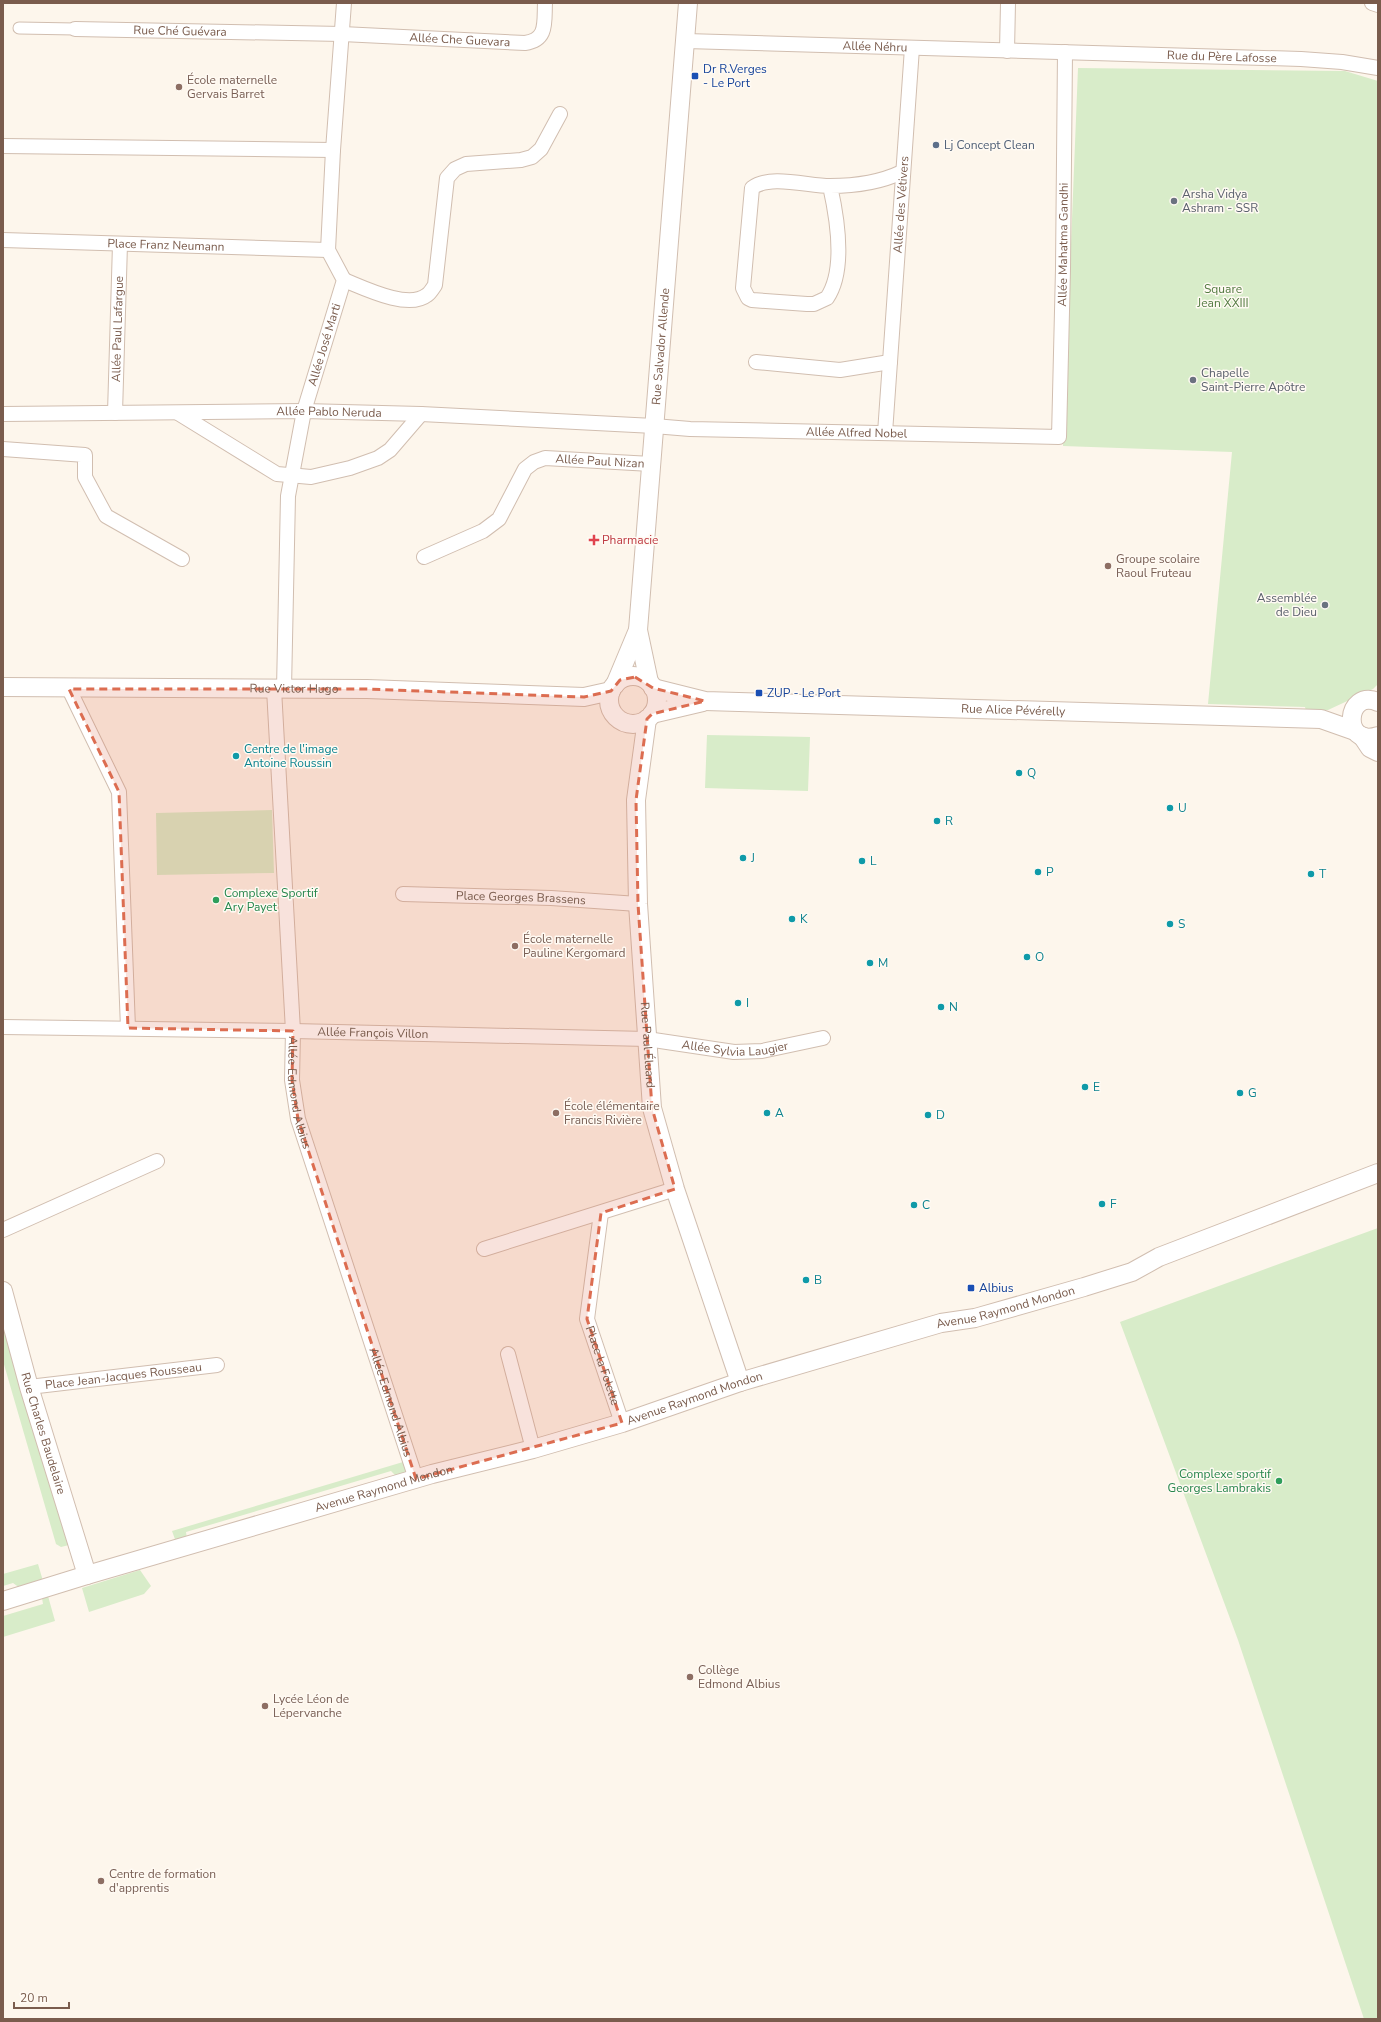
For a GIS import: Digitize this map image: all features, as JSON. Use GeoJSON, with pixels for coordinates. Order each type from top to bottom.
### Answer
{"type":"FeatureCollection","features":[{"type":"Feature","properties":{"kind":"street"},"geometry":{"type":"LineString","coordinates":[[344,3],[333,150],[328,250],[344,280],[399,300],[418,299],[427,295],[435,285],[447,178],[455,169],[466,164],[521,160],[532,157],[541,149],[560,114]]}},
{"type":"Feature","properties":{"kind":"street","name":"Allée Che Guevara"},"geometry":{"type":"LineString","coordinates":[[342,34],[525,43],[534,42],[543,32],[545,3]]}},
{"type":"Feature","properties":{"kind":"street","name":"Rue Salvador Allende"},"geometry":{"type":"LineString","coordinates":[[613,688],[638,630],[688,3]]}},
{"type":"Feature","properties":{"kind":"street"},"geometry":{"type":"LineString","coordinates":[[1006,51],[1008,3]]}},
{"type":"Feature","properties":{"kind":"street"},"geometry":{"type":"LineString","coordinates":[[1372,3],[1378,4]]}},
{"type":"Feature","properties":{"kind":"street","name":"Rue Ché Guévara"},"geometry":{"type":"LineString","coordinates":[[18,28],[342,34]]}},
{"type":"Feature","properties":{"kind":"street","name":"Allée Néhru"},"geometry":{"type":"LineString","coordinates":[[686,41],[1065,52]]}},
{"type":"Feature","properties":{"kind":"street","name":"Allée des Vétivers"},"geometry":{"type":"LineString","coordinates":[[885,433],[902,172],[912,48]]}},
{"type":"Feature","properties":{"kind":"street","name":"Rue du Père Lafosse"},"geometry":{"type":"LineString","coordinates":[[1065,52],[1301,59],[1342,62],[1378,68]]}},
{"type":"Feature","properties":{"kind":"street","name":"Allée Mahatma Gandhi"},"geometry":{"type":"LineString","coordinates":[[1059,437],[1063,269],[1065,52]]}},
{"type":"Feature","properties":{"kind":"street"},"geometry":{"type":"LineString","coordinates":[[3,146],[333,150]]}},
{"type":"Feature","properties":{"kind":"street"},"geometry":{"type":"LineString","coordinates":[[830,186],[836,215],[838,251],[834,282],[827,298],[822,302],[807,304],[752,300],[748,298],[743,288],[752,188],[765,181],[830,186],[879,181],[902,172]]}},
{"type":"Feature","properties":{"kind":"street","name":"Place Franz Neumann"},"geometry":{"type":"LineString","coordinates":[[3,240],[328,250]]}},
{"type":"Feature","properties":{"kind":"street","name":"Allée Paul Lafargue"},"geometry":{"type":"LineString","coordinates":[[115,413],[120,244]]}},
{"type":"Feature","properties":{"kind":"street","name":"Allée José Marti"},"geometry":{"type":"LineString","coordinates":[[279,689],[288,496],[304,411],[344,280]]}},
{"type":"Feature","properties":{"kind":"street"},"geometry":{"type":"LineString","coordinates":[[756,362],[840,370],[890,362]]}},
{"type":"Feature","properties":{"kind":"street","name":"Allée Pablo Neruda"},"geometry":{"type":"LineString","coordinates":[[3,414],[304,411],[421,414],[654,426]]}},
{"type":"Feature","properties":{"kind":"street"},"geometry":{"type":"LineString","coordinates":[[178,412],[277,474],[292,476],[317,475],[350,468],[378,458],[390,450],[421,414]]}},
{"type":"Feature","properties":{"kind":"street","name":"Allée Alfred Nobel"},"geometry":{"type":"LineString","coordinates":[[654,426],[690,429],[1059,437]]}},
{"type":"Feature","properties":{"kind":"street"},"geometry":{"type":"LineString","coordinates":[[3,449],[85,455],[85,478],[106,516],[182,559]]}},
{"type":"Feature","properties":{"kind":"street","name":"Allée Paul Nizan"},"geometry":{"type":"LineString","coordinates":[[424,557],[483,530],[499,519],[525,469],[534,462],[545,458],[651,464]]}},
{"type":"Feature","properties":{"kind":"street"},"geometry":{"type":"LineString","coordinates":[[638,630],[656,702],[649,717],[634,724],[618,719],[610,706],[613,688],[628,677],[635,676],[651,685]]}},
{"type":"Feature","properties":{"kind":"street","name":"Rue Alice Pévérelly"},"geometry":{"type":"LineString","coordinates":[[651,685],[705,701],[1321,719],[1365,734]]}},
{"type":"Feature","properties":{"kind":"street","name":"Rue Victor Hugo"},"geometry":{"type":"LineString","coordinates":[[3,687],[69,689],[367,689],[584,697],[613,688]]}},
{"type":"Feature","properties":{"kind":"street"},"geometry":{"type":"LineString","coordinates":[[69,689],[119,792],[128,1028]]}},
{"type":"Feature","properties":{"kind":"street","name":"Allée Edmond Albius"},"geometry":{"type":"LineString","coordinates":[[279,689],[293,1031],[292,1080],[298,1119],[416,1479]]}},
{"type":"Feature","properties":{"kind":"street"},"geometry":{"type":"LineString","coordinates":[[1369,700],[1351,717],[1352,724],[1365,734],[1370,748],[1378,752]]}},
{"type":"Feature","properties":{"kind":"street","name":"Rue Alice Pévérelly"},"geometry":{"type":"LineString","coordinates":[[1321,719],[1369,700]]}},
{"type":"Feature","properties":{"kind":"street","name":"Rue Alice Pévérelly"},"geometry":{"type":"LineString","coordinates":[[649,717],[705,701]]}},
{"type":"Feature","properties":{"kind":"street","name":"Rue Paul Éluard"},"geometry":{"type":"LineString","coordinates":[[649,717],[636,800],[638,904],[652,1108],[675,1189],[740,1382]]}},
{"type":"Feature","properties":{"kind":"street","name":"Place Georges Brassens"},"geometry":{"type":"LineString","coordinates":[[403,894],[551,898],[638,904]]}},
{"type":"Feature","properties":{"kind":"street","name":"Allée François Villon"},"geometry":{"type":"LineString","coordinates":[[3,1028],[128,1028],[647,1039]]}},
{"type":"Feature","properties":{"kind":"street","name":"Allée Sylvia Laugier"},"geometry":{"type":"LineString","coordinates":[[647,1039],[734,1052],[762,1051],[822,1038]]}},
{"type":"Feature","properties":{"kind":"street"},"geometry":{"type":"LineString","coordinates":[[3,1230],[157,1161]]}},
{"type":"Feature","properties":{"kind":"street","name":"Avenue Raymond Mondon"},"geometry":{"type":"LineString","coordinates":[[3,1601],[87,1574],[416,1479],[533,1449],[622,1423],[740,1382],[941,1323],[975,1318],[1132,1272],[1159,1257],[1378,1173]]}},
{"type":"Feature","properties":{"kind":"street"},"geometry":{"type":"LineString","coordinates":[[484,1249],[675,1189]]}},
{"type":"Feature","properties":{"kind":"street","name":"Place la Folette"},"geometry":{"type":"LineString","coordinates":[[601,1213],[587,1319],[622,1423]]}},
{"type":"Feature","properties":{"kind":"street","name":"Rue Charles Baudelaire"},"geometry":{"type":"LineString","coordinates":[[3,1291],[29,1387],[87,1574]]}},
{"type":"Feature","properties":{"kind":"street"},"geometry":{"type":"LineString","coordinates":[[508,1354],[533,1449]]}},
{"type":"Feature","properties":{"kind":"street","name":"Place Jean-Jacques Rousseau"},"geometry":{"type":"LineString","coordinates":[[29,1387],[217,1364]]}},
{"type":"Feature","properties":{"kind":"highlighted area"},"geometry":{"type":"Polygon","coordinates":[[[635,677],[653,688],[705,701],[652,714],[647,719],[636,800],[638,904],[652,1108],[675,1189],[601,1213],[587,1319],[622,1423],[416,1479],[298,1119],[292,1080],[293,1031],[128,1028],[119,792],[69,689],[367,689],[584,697],[611,691],[620,680],[635,677]]]}},
{"type":"Feature","properties":{"kind":"green space","name":"Square Jean XXIII"},"geometry":{"type":"Polygon","coordinates":[[[1078,68],[1345,71],[1378,81],[1378,684],[1373,689],[1328,710],[1306,711],[1305,707],[1208,704],[1232,452],[1063,446],[1078,68]]]}},
{"type":"Feature","properties":{"kind":"green space"},"geometry":{"type":"Polygon","coordinates":[[[707,735],[810,737],[808,791],[705,788],[707,735]]]}},
{"type":"Feature","properties":{"kind":"green space"},"geometry":{"type":"Polygon","coordinates":[[[272,810],[274,873],[157,875],[156,813],[272,810]]]}},
{"type":"Feature","properties":{"kind":"green space","name":"Complexe sportif Georges Lambrakis"},"geometry":{"type":"Polygon","coordinates":[[[1378,1228],[1378,2019],[1364,2019],[1238,1640],[1120,1322],[1378,1228]]]}},
{"type":"Feature","properties":{"kind":"green space"},"geometry":{"type":"Polygon","coordinates":[[[3,1323],[69,1545],[61,1547],[56,1544],[3,1361],[3,1323]]]}},
{"type":"Feature","properties":{"kind":"green space"},"geometry":{"type":"Polygon","coordinates":[[[403,1462],[407,1473],[396,1476],[391,1471],[186,1532],[187,1539],[176,1542],[172,1531],[403,1462]]]}},
{"type":"Feature","properties":{"kind":"green space"},"geometry":{"type":"Polygon","coordinates":[[[38,1564],[43,1581],[20,1588],[13,1583],[3,1586],[3,1574],[38,1564]]]}},
{"type":"Feature","properties":{"kind":"green space"},"geometry":{"type":"Polygon","coordinates":[[[140,1570],[151,1586],[144,1594],[89,1612],[82,1588],[140,1570]]]}},
{"type":"Feature","properties":{"kind":"green space"},"geometry":{"type":"Polygon","coordinates":[[[48,1596],[55,1621],[3,1637],[3,1616],[43,1604],[42,1598],[48,1596]]]}},
{"type":"Feature","properties":{"kind":"place","name":"Dr R.Verges - Le Port"},"geometry":{"type":"Point","coordinates":[695,76]}},
{"type":"Feature","properties":{"kind":"place","name":"École maternelle Gervais Barret"},"geometry":{"type":"Point","coordinates":[179,87]}},
{"type":"Feature","properties":{"kind":"place","name":"Lj Concept Clean"},"geometry":{"type":"Point","coordinates":[936,145]}},
{"type":"Feature","properties":{"kind":"place","name":"Arsha Vidya Ashram - SSR"},"geometry":{"type":"Point","coordinates":[1174,201]}},
{"type":"Feature","properties":{"kind":"place","name":"Chapelle Saint-Pierre Apôtre"},"geometry":{"type":"Point","coordinates":[1193,380]}},
{"type":"Feature","properties":{"kind":"place","name":"Pharmacie"},"geometry":{"type":"Point","coordinates":[594,540]}},
{"type":"Feature","properties":{"kind":"place","name":"Groupe scolaire Raoul Fruteau"},"geometry":{"type":"Point","coordinates":[1108,566]}},
{"type":"Feature","properties":{"kind":"place","name":"Assemblée de Dieu"},"geometry":{"type":"Point","coordinates":[1325,605]}},
{"type":"Feature","properties":{"kind":"place","name":"ZUP - Le Port"},"geometry":{"type":"Point","coordinates":[759,693]}},
{"type":"Feature","properties":{"kind":"place","name":"Centre de l'image Antoine Roussin"},"geometry":{"type":"Point","coordinates":[236,756]}},
{"type":"Feature","properties":{"kind":"place","name":"Q"},"geometry":{"type":"Point","coordinates":[1019,773]}},
{"type":"Feature","properties":{"kind":"place","name":"U"},"geometry":{"type":"Point","coordinates":[1170,808]}},
{"type":"Feature","properties":{"kind":"place","name":"R"},"geometry":{"type":"Point","coordinates":[937,821]}},
{"type":"Feature","properties":{"kind":"place","name":"J"},"geometry":{"type":"Point","coordinates":[743,858]}},
{"type":"Feature","properties":{"kind":"place","name":"L"},"geometry":{"type":"Point","coordinates":[862,861]}},
{"type":"Feature","properties":{"kind":"place","name":"P"},"geometry":{"type":"Point","coordinates":[1038,872]}},
{"type":"Feature","properties":{"kind":"place","name":"T"},"geometry":{"type":"Point","coordinates":[1311,874]}},
{"type":"Feature","properties":{"kind":"place","name":"Complexe Sportif Ary Payet"},"geometry":{"type":"Point","coordinates":[216,900]}},
{"type":"Feature","properties":{"kind":"place","name":"K"},"geometry":{"type":"Point","coordinates":[792,919]}},
{"type":"Feature","properties":{"kind":"place","name":"S"},"geometry":{"type":"Point","coordinates":[1170,924]}},
{"type":"Feature","properties":{"kind":"place","name":"École maternelle Pauline Kergomard"},"geometry":{"type":"Point","coordinates":[515,946]}},
{"type":"Feature","properties":{"kind":"place","name":"O"},"geometry":{"type":"Point","coordinates":[1027,957]}},
{"type":"Feature","properties":{"kind":"place","name":"M"},"geometry":{"type":"Point","coordinates":[870,963]}},
{"type":"Feature","properties":{"kind":"place","name":"I"},"geometry":{"type":"Point","coordinates":[738,1003]}},
{"type":"Feature","properties":{"kind":"place","name":"N"},"geometry":{"type":"Point","coordinates":[941,1007]}},
{"type":"Feature","properties":{"kind":"place","name":"E"},"geometry":{"type":"Point","coordinates":[1085,1087]}},
{"type":"Feature","properties":{"kind":"place","name":"G"},"geometry":{"type":"Point","coordinates":[1240,1093]}},
{"type":"Feature","properties":{"kind":"place","name":"École élémentaire Francis Rivière"},"geometry":{"type":"Point","coordinates":[556,1113]}},
{"type":"Feature","properties":{"kind":"place","name":"A"},"geometry":{"type":"Point","coordinates":[767,1113]}},
{"type":"Feature","properties":{"kind":"place","name":"D"},"geometry":{"type":"Point","coordinates":[928,1115]}},
{"type":"Feature","properties":{"kind":"place","name":"F"},"geometry":{"type":"Point","coordinates":[1102,1204]}},
{"type":"Feature","properties":{"kind":"place","name":"C"},"geometry":{"type":"Point","coordinates":[914,1205]}},
{"type":"Feature","properties":{"kind":"place","name":"B"},"geometry":{"type":"Point","coordinates":[806,1280]}},
{"type":"Feature","properties":{"kind":"place","name":"Albius"},"geometry":{"type":"Point","coordinates":[971,1288]}},
{"type":"Feature","properties":{"kind":"place","name":"Complexe sportif Georges Lambrakis"},"geometry":{"type":"Point","coordinates":[1279,1481]}},
{"type":"Feature","properties":{"kind":"place","name":"Collège Edmond Albius"},"geometry":{"type":"Point","coordinates":[690,1677]}},
{"type":"Feature","properties":{"kind":"place","name":"Lycée Léon de Lépervanche"},"geometry":{"type":"Point","coordinates":[265,1706]}},
{"type":"Feature","properties":{"kind":"place","name":"Centre de formation d'apprentis"},"geometry":{"type":"Point","coordinates":[101,1881]}}]}
